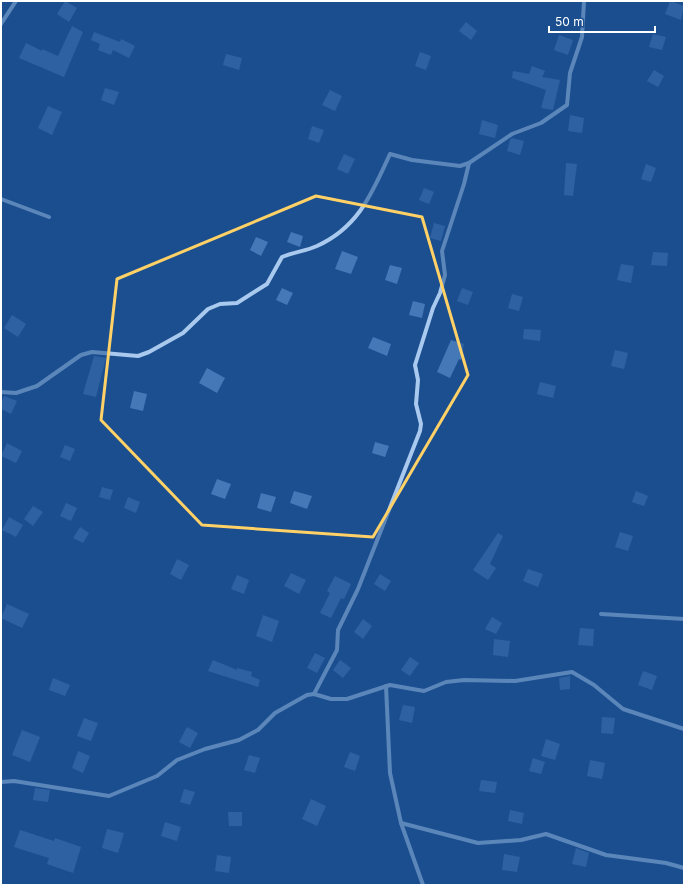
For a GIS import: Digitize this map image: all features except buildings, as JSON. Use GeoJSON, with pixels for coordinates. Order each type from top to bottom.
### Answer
{"type":"FeatureCollection","features":[{"type":"Feature","properties":{"kind":"street"},"geometry":{"type":"LineString","coordinates":[[1,24],[16,1]]}},
{"type":"Feature","properties":{"kind":"street"},"geometry":{"type":"LineString","coordinates":[[1,392],[16,393],[37,386],[81,355],[92,352],[138,356],[149,352],[183,333],[208,309],[220,304],[237,303],[267,284],[282,257],[316,246],[336,236],[352,222],[375,186],[390,154],[433,163],[460,166],[469,164],[512,134],[541,123],[567,105],[570,73],[582,37],[584,1]]}},
{"type":"Feature","properties":{"kind":"street"},"geometry":{"type":"LineString","coordinates":[[314,694],[338,650],[338,630],[358,590],[420,432],[421,424],[416,404],[418,380],[415,365],[432,308],[440,293],[445,275],[442,251],[469,164]]}},
{"type":"Feature","properties":{"kind":"street"},"geometry":{"type":"LineString","coordinates":[[1,199],[49,217]]}},
{"type":"Feature","properties":{"kind":"street"},"geometry":{"type":"LineString","coordinates":[[601,614],[684,619]]}},
{"type":"Feature","properties":{"kind":"street"},"geometry":{"type":"LineString","coordinates":[[1,782],[14,781],[109,796],[157,776],[176,760],[205,749],[239,740],[258,730],[275,713],[307,695],[314,694],[331,699],[347,700],[390,685],[424,692],[446,682],[464,680],[515,681],[572,672],[594,685],[623,709],[684,729]]}},
{"type":"Feature","properties":{"kind":"street"},"geometry":{"type":"LineString","coordinates":[[386,686],[390,773],[401,823],[423,885]]}},
{"type":"Feature","properties":{"kind":"street"},"geometry":{"type":"LineString","coordinates":[[401,823],[478,843],[521,840],[546,834],[606,855],[666,863],[684,868]]}},
{"type":"Feature","properties":{"kind":"highlighted area"},"geometry":{"type":"Polygon","coordinates":[[[316,196],[422,217],[468,375],[373,537],[202,525],[101,420],[117,279],[316,196]]]}}]}
